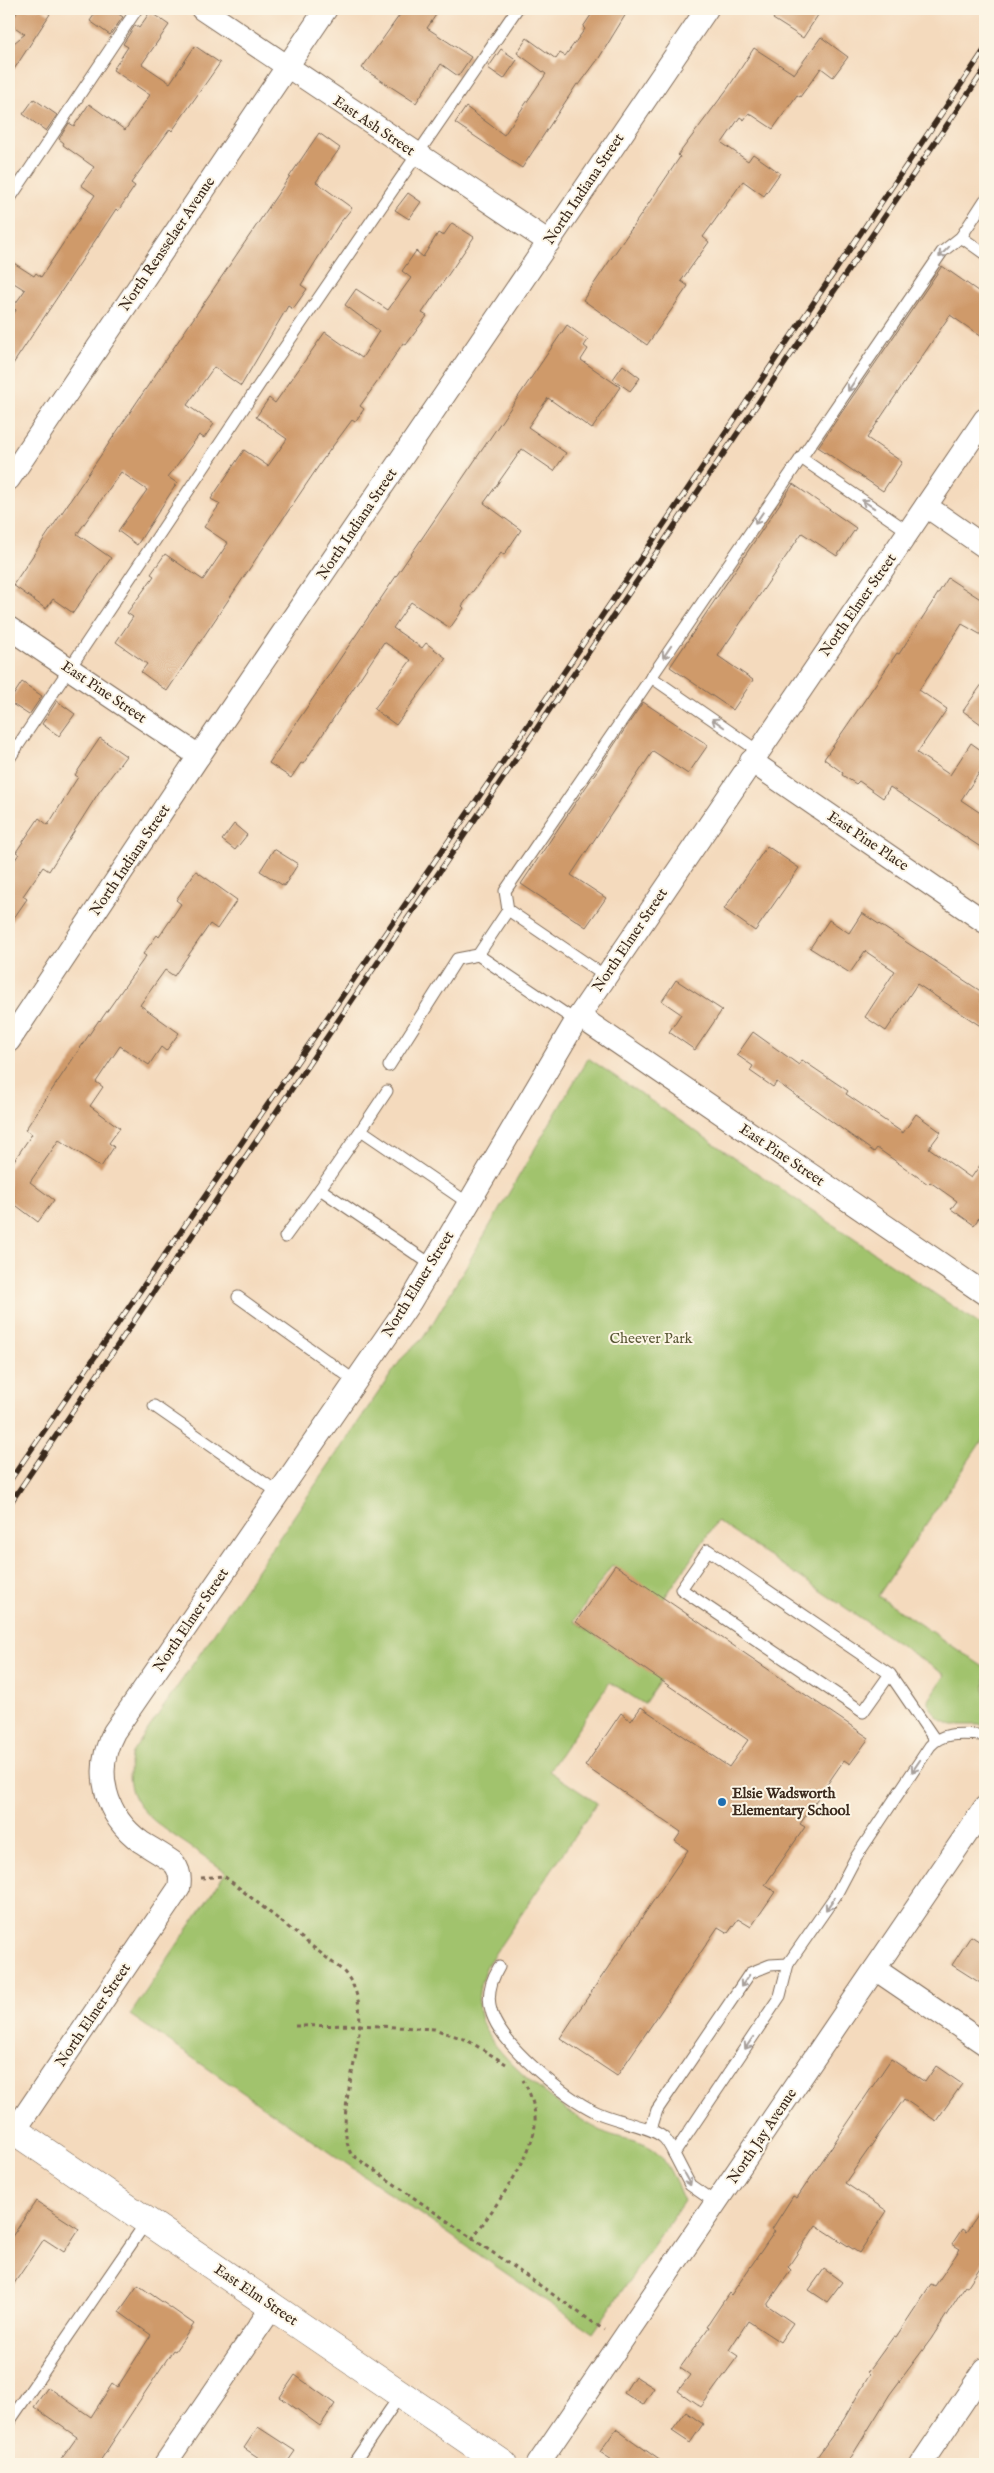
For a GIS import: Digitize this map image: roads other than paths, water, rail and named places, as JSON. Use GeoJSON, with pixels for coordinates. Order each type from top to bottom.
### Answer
{"type":"FeatureCollection","features":[{"type":"Feature","properties":{"kind":"street","name":"East Ash Street"},"geometry":{"type":"LineString","coordinates":[[202,9],[548,242]]}},
{"type":"Feature","properties":{"kind":"street","name":"North Rensselaer Avenue"},"geometry":{"type":"LineString","coordinates":[[9,480],[326,9]]}},
{"type":"Feature","properties":{"kind":"street","name":"North Indiana Street"},"geometry":{"type":"LineString","coordinates":[[9,1041],[199,756],[707,9]]}},
{"type":"Feature","properties":{"kind":"street","name":"North Elmer Street"},"geometry":{"type":"LineString","coordinates":[[11,2132],[174,1896],[180,1879],[178,1869],[174,1863],[130,1832],[111,1808],[104,1786],[105,1754],[114,1732],[411,1300],[577,1018],[985,419]]}},
{"type":"Feature","properties":{"kind":"street"},"geometry":{"type":"LineString","coordinates":[[926,506],[985,547]]}},
{"type":"Feature","properties":{"kind":"street","name":"East Pine Street"},"geometry":{"type":"LineString","coordinates":[[9,628],[199,756]]}},
{"type":"Feature","properties":{"kind":"street","name":"East Pine Place"},"geometry":{"type":"LineString","coordinates":[[754,756],[985,922]]}},
{"type":"Feature","properties":{"kind":"street","name":"East Pine Street"},"geometry":{"type":"LineString","coordinates":[[577,1018],[985,1294]]}},
{"type":"Feature","properties":{"kind":"street","name":"North Jay Avenue"},"geometry":{"type":"LineString","coordinates":[[538,2464],[985,1807]]}},
{"type":"Feature","properties":{"kind":"street"},"geometry":{"type":"LineString","coordinates":[[875,1969],[985,2044]]}},
{"type":"Feature","properties":{"kind":"street","name":"East Elm Street"},"geometry":{"type":"LineString","coordinates":[[11,2132],[147,2220],[503,2464]]}},
{"type":"Feature","properties":{"kind":"street"},"geometry":{"type":"LineString","coordinates":[[165,2464],[272,2306]]}},
{"type":"Feature","properties":{"kind":"street"},"geometry":{"type":"LineString","coordinates":[[921,2464],[985,2369]]}},
{"type":"Feature","properties":{"kind":"lane"},"geometry":{"type":"LineString","coordinates":[[9,200],[137,9]]}},
{"type":"Feature","properties":{"kind":"lane"},"geometry":{"type":"LineString","coordinates":[[9,758],[265,376],[418,156],[517,9]]}},
{"type":"Feature","properties":{"kind":"lane"},"geometry":{"type":"LineString","coordinates":[[478,955],[508,910],[505,891],[942,252],[961,237],[985,200]]}},
{"type":"Feature","properties":{"kind":"lane"},"geometry":{"type":"LineString","coordinates":[[961,237],[985,254]]}},
{"type":"Feature","properties":{"kind":"lane"},"geometry":{"type":"LineString","coordinates":[[801,458],[909,532]]}},
{"type":"Feature","properties":{"kind":"lane"},"geometry":{"type":"LineString","coordinates":[[651,677],[754,756]]}},
{"type":"Feature","properties":{"kind":"lane"},"geometry":{"type":"LineString","coordinates":[[508,910],[605,976]]}},
{"type":"Feature","properties":{"kind":"lane"},"geometry":{"type":"LineString","coordinates":[[389,1066],[457,959],[478,955],[577,1018]]}},
{"type":"Feature","properties":{"kind":"lane"},"geometry":{"type":"LineString","coordinates":[[285,1237],[388,1091]]}},
{"type":"Feature","properties":{"kind":"lane"},"geometry":{"type":"LineString","coordinates":[[361,1130],[468,1203]]}},
{"type":"Feature","properties":{"kind":"lane"},"geometry":{"type":"LineString","coordinates":[[320,1189],[432,1265]]}},
{"type":"Feature","properties":{"kind":"lane"},"geometry":{"type":"LineString","coordinates":[[238,1297],[355,1381]]}},
{"type":"Feature","properties":{"kind":"lane"},"geometry":{"type":"LineString","coordinates":[[154,1406],[279,1493]]}},
{"type":"Feature","properties":{"kind":"lane"},"geometry":{"type":"LineString","coordinates":[[890,1674],[863,1712],[681,1589],[708,1550],[890,1674],[935,1740]]}},
{"type":"Feature","properties":{"kind":"lane"},"geometry":{"type":"LineString","coordinates":[[674,2154],[780,1996],[788,1964],[836,1895],[856,1857],[935,1740],[949,1734],[985,1735]]}},
{"type":"Feature","properties":{"kind":"lane"},"geometry":{"type":"LineString","coordinates":[[651,2129],[657,2110],[750,1973],[770,1965],[788,1964]]}},
{"type":"Feature","properties":{"kind":"lane"},"geometry":{"type":"LineString","coordinates":[[499,1967],[492,1978],[489,2000],[492,2013],[504,2036],[541,2073],[569,2096],[610,2118],[651,2129],[663,2137],[690,2186],[716,2203]]}},
{"type":"Feature","properties":{"kind":"lane"},"geometry":{"type":"LineString","coordinates":[[9,2422],[147,2220]]}},
{"type":"Feature","properties":{"kind":"lane"},"geometry":{"type":"LineString","coordinates":[[353,2464],[401,2394]]}},
{"type":"Feature","properties":{"kind":"railway"},"geometry":{"type":"LineString","coordinates":[[9,1482],[537,712],[985,49]]}},
{"type":"Feature","properties":{"kind":"railway"},"geometry":{"type":"LineString","coordinates":[[9,1505],[985,69]]}},
{"type":"Feature","properties":{"kind":"place","name":"Elsie Wadsworth Elementary School"},"geometry":{"type":"Point","coordinates":[722,1802]}},
{"type":"Feature","properties":{"kind":"park label","name":"Cheever Park"},"geometry":{"type":"Point","coordinates":[651,1338]}}]}
